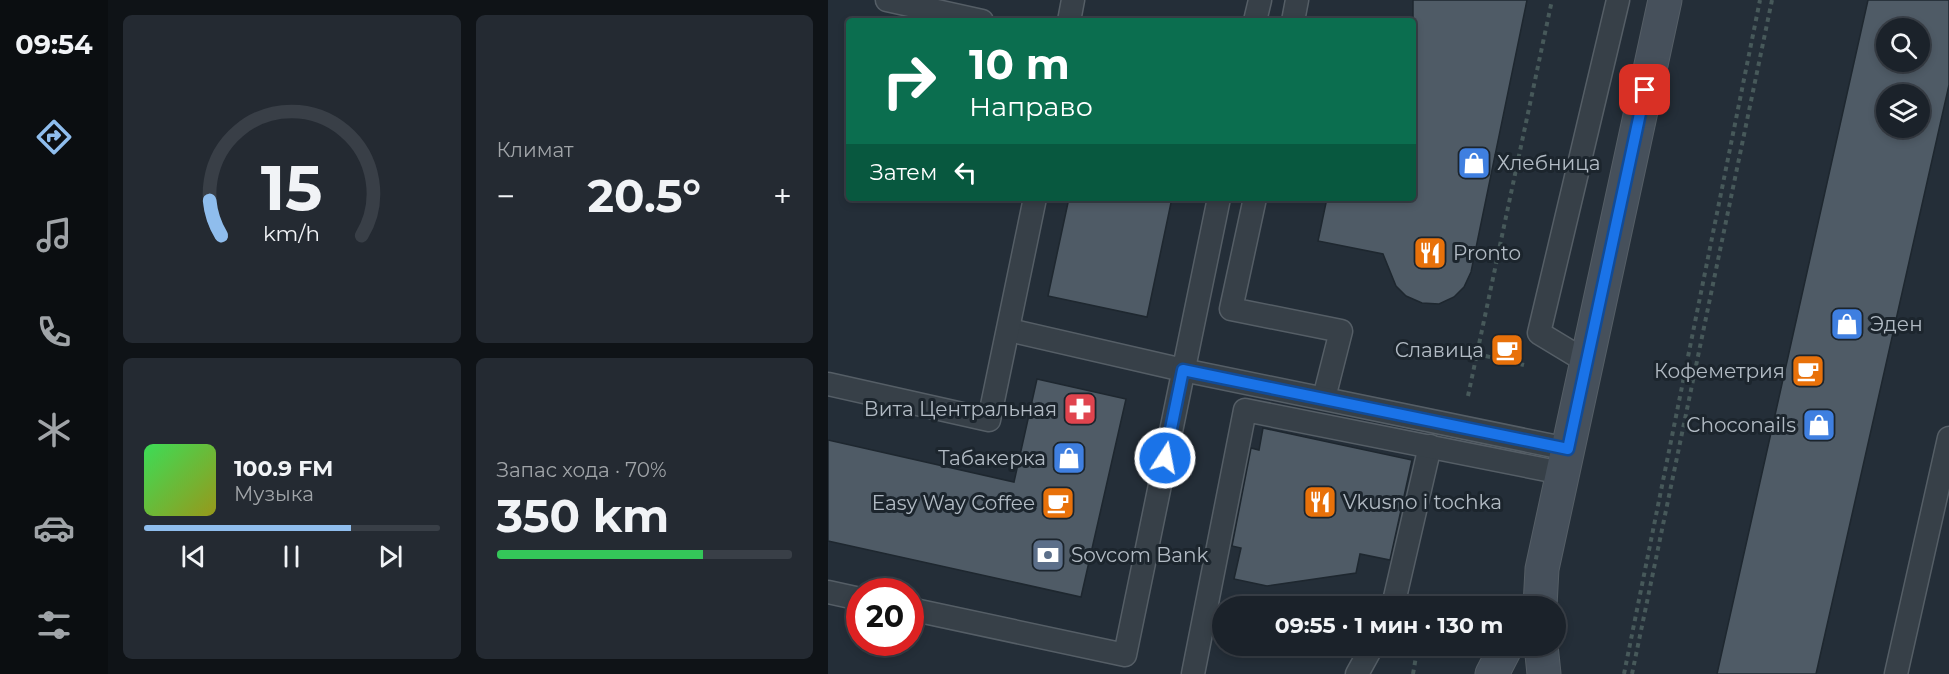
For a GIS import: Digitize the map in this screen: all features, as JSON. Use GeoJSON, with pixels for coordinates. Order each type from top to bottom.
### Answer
{"type":"FeatureCollection","features":[{"type":"Feature","properties":{"kind":"street"},"geometry":{"type":"LineString","coordinates":[[1541,596],[1542,568],[1665,0]]}},
{"type":"Feature","properties":{"kind":"street"},"geometry":{"type":"LineString","coordinates":[[1529,596],[1542,568]]}},
{"type":"Feature","properties":{"kind":"street"},"geometry":{"type":"LineString","coordinates":[[1492,674],[1501,656]]}},
{"type":"Feature","properties":{"kind":"street"},"geometry":{"type":"LineString","coordinates":[[1542,656],[1544,674]]}},
{"type":"Feature","properties":{"kind":"lane"},"geometry":{"type":"LineString","coordinates":[[887,0],[968,18]]}},
{"type":"Feature","properties":{"kind":"lane"},"geometry":{"type":"LineString","coordinates":[[1070,18],[1073,0]]}},
{"type":"Feature","properties":{"kind":"lane"},"geometry":{"type":"LineString","coordinates":[[1256,18],[1260,0]]}},
{"type":"Feature","properties":{"kind":"lane"},"geometry":{"type":"LineString","coordinates":[[1294,18],[1297,0]]}},
{"type":"Feature","properties":{"kind":"lane"},"geometry":{"type":"LineString","coordinates":[[1587,362],[1539,333],[1618,0]]}},
{"type":"Feature","properties":{"kind":"lane"},"geometry":{"type":"LineString","coordinates":[[828,384],[990,420],[1034,201]]}},
{"type":"Feature","properties":{"kind":"lane"},"geometry":{"type":"LineString","coordinates":[[924,612],[1125,655],[1218,201]]}},
{"type":"Feature","properties":{"kind":"lane"},"geometry":{"type":"LineString","coordinates":[[1254,201],[1231,309],[1341,331],[1324,398]]}},
{"type":"Feature","properties":{"kind":"lane"},"geometry":{"type":"LineString","coordinates":[[1009,330],[1183,370],[1462,426],[1565,461]]}},
{"type":"Feature","properties":{"kind":"lane"},"geometry":{"type":"LineString","coordinates":[[1217,596],[1245,410],[1430,446],[1565,461]]}},
{"type":"Feature","properties":{"kind":"lane"},"geometry":{"type":"LineString","coordinates":[[1896,674],[1949,438]]}},
{"type":"Feature","properties":{"kind":"lane"},"geometry":{"type":"LineString","coordinates":[[1395,596],[1430,446]]}},
{"type":"Feature","properties":{"kind":"lane"},"geometry":{"type":"LineString","coordinates":[[828,592],[846,596]]}},
{"type":"Feature","properties":{"kind":"lane"},"geometry":{"type":"LineString","coordinates":[[1193,674],[1212,623]]}},
{"type":"Feature","properties":{"kind":"lane"},"geometry":{"type":"LineString","coordinates":[[1357,674],[1367,656]]}},
{"type":"Feature","properties":{"kind":"path"},"geometry":{"type":"LineString","coordinates":[[1462,426],[1552,0]]}},
{"type":"Feature","properties":{"kind":"path"},"geometry":{"type":"LineString","coordinates":[[1624,674],[1760,0]]}},
{"type":"Feature","properties":{"kind":"path"},"geometry":{"type":"LineString","coordinates":[[1632,674],[1772,0]]}},
{"type":"Feature","properties":{"kind":"path"},"geometry":{"type":"LineString","coordinates":[[1477,354],[1531,366]]}},
{"type":"Feature","properties":{"kind":"path"},"geometry":{"type":"LineString","coordinates":[[1413,674],[1416,656]]}},
{"type":"Feature","properties":{"kind":"building"},"geometry":{"type":"Polygon","coordinates":[[[1413,0],[1527,0],[1471,272],[1464,287],[1454,297],[1439,304],[1422,303],[1406,296],[1396,286],[1383,254],[1318,241],[1326,201],[1416,201],[1416,18],[1413,18],[1413,0]]]}},
{"type":"Feature","properties":{"kind":"building"},"geometry":{"type":"Polygon","coordinates":[[[1868,0],[1949,0],[1949,85],[1816,674],[1717,674],[1868,0]]]}},
{"type":"Feature","properties":{"kind":"building"},"geometry":{"type":"Polygon","coordinates":[[[1068,201],[1171,201],[1147,317],[1048,296],[1068,201]]]}},
{"type":"Feature","properties":{"kind":"building"},"geometry":{"type":"Polygon","coordinates":[[[1037,379],[1126,399],[1081,597],[828,541],[828,440],[1014,482],[1037,379]]]}},
{"type":"Feature","properties":{"kind":"building","name":"Vkusno i tochka"},"geometry":{"type":"Polygon","coordinates":[[[1263,428],[1412,460],[1390,560],[1360,554],[1356,573],[1267,586],[1234,579],[1241,548],[1232,546],[1251,448],[1259,450],[1263,428]]]}},
{"type":"Feature","properties":{"kind":"place","name":"Хлебница"},"geometry":{"type":"Point","coordinates":[1474,163]}},
{"type":"Feature","properties":{"kind":"place","name":"Pronto"},"geometry":{"type":"Point","coordinates":[1430,253]}},
{"type":"Feature","properties":{"kind":"place","name":"Эден"},"geometry":{"type":"Point","coordinates":[1847,324]}},
{"type":"Feature","properties":{"kind":"place","name":"Славица"},"geometry":{"type":"Point","coordinates":[1507,350]}},
{"type":"Feature","properties":{"kind":"place","name":"Кофеметрия"},"geometry":{"type":"Point","coordinates":[1808,371]}},
{"type":"Feature","properties":{"kind":"place","name":"Вита Центральная"},"geometry":{"type":"Point","coordinates":[1080,409]}},
{"type":"Feature","properties":{"kind":"place","name":"Choconails"},"geometry":{"type":"Point","coordinates":[1819,425]}},
{"type":"Feature","properties":{"kind":"place","name":"Табакерка"},"geometry":{"type":"Point","coordinates":[1069,458]}},
{"type":"Feature","properties":{"kind":"place","name":"Vkusno i tochka"},"geometry":{"type":"Point","coordinates":[1320,502]}},
{"type":"Feature","properties":{"kind":"place","name":"Easy Way Coffee"},"geometry":{"type":"Point","coordinates":[1058,503]}},
{"type":"Feature","properties":{"kind":"place","name":"Sovcom Bank"},"geometry":{"type":"Point","coordinates":[1048,555]}},
{"type":"Feature","properties":{"kind":"route"},"geometry":{"type":"LineString","coordinates":[[1165,458],[1183,370],[1568,449],[1645,90]]}}]}
